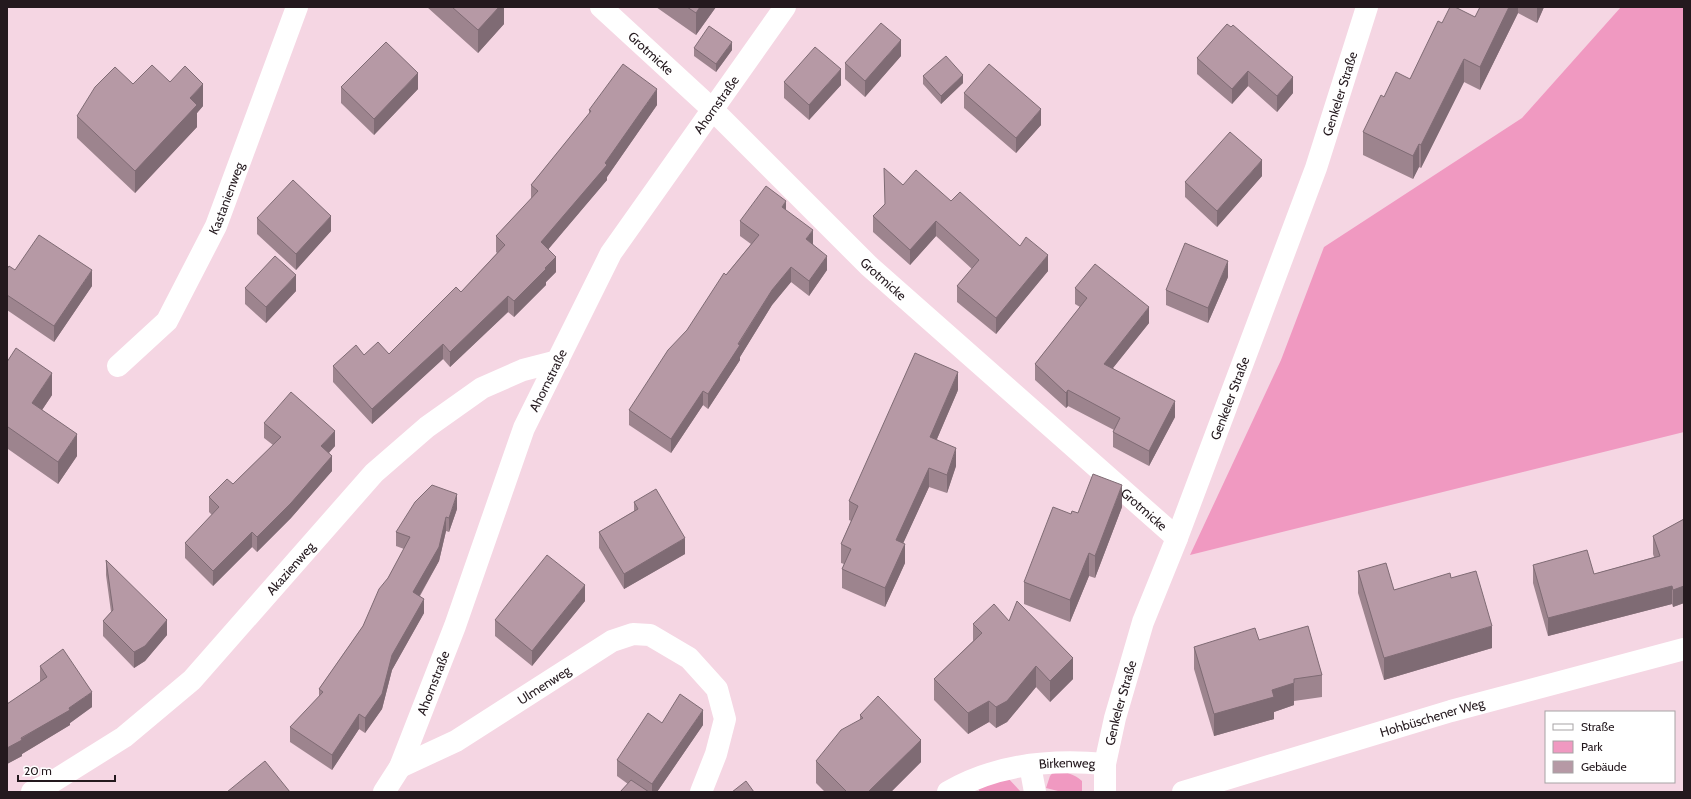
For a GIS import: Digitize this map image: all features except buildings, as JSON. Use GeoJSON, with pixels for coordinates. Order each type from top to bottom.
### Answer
{"type":"FeatureCollection","features":[{"type":"Feature","properties":{"kind":"street","name":"Kastanienweg"},"geometry":{"type":"LineString","coordinates":[[118,366],[167,321],[216,226],[297,7]]}},
{"type":"Feature","properties":{"kind":"street","name":"Grotmicke"},"geometry":{"type":"LineString","coordinates":[[601,7],[712,110],[869,266],[1177,538]]}},
{"type":"Feature","properties":{"kind":"street","name":"Ahornstraße"},"geometry":{"type":"LineString","coordinates":[[384,792],[400,767],[455,626],[524,428],[611,254],[785,7]]}},
{"type":"Feature","properties":{"kind":"street","name":"Genkeler Straße"},"geometry":{"type":"LineString","coordinates":[[1105,792],[1105,764],[1115,718],[1140,629],[1177,538],[1316,168],[1367,7]]}},
{"type":"Feature","properties":{"kind":"street","name":"Akazienweg"},"geometry":{"type":"LineString","coordinates":[[32,792],[49,784],[124,737],[192,680],[374,473],[427,427],[482,388],[524,370],[558,361]]}},
{"type":"Feature","properties":{"kind":"street","name":"Ulmenweg"},"geometry":{"type":"LineString","coordinates":[[400,767],[456,742],[612,641],[633,634],[650,635],[689,658],[717,689],[725,719],[716,754],[701,792]]}},
{"type":"Feature","properties":{"kind":"street","name":"Hohbüschener Weg"},"geometry":{"type":"LineString","coordinates":[[1183,792],[1451,711],[1684,649]]}},
{"type":"Feature","properties":{"kind":"street","name":"Birkenweg"},"geometry":{"type":"LineString","coordinates":[[948,792],[967,781],[984,775],[1030,765],[1085,762],[1105,764]]}},
{"type":"Feature","properties":{"kind":"street","name":"Birkenweg"},"geometry":{"type":"LineString","coordinates":[[1030,765],[1035,792]]}},
{"type":"Feature","properties":{"kind":"green space"},"geometry":{"type":"Polygon","coordinates":[[[1621,7],[1684,7],[1684,432],[1190,555],[1281,360],[1324,247],[1522,118],[1621,7]]]}},
{"type":"Feature","properties":{"kind":"green space"},"geometry":{"type":"Polygon","coordinates":[[[1055,770],[1070,774],[1082,781],[1082,792],[1062,792],[1046,788],[1050,776],[1055,770]]]}},
{"type":"Feature","properties":{"kind":"green space"},"geometry":{"type":"Polygon","coordinates":[[[1007,777],[1021,792],[980,792],[977,787],[1007,777]]]}}]}
